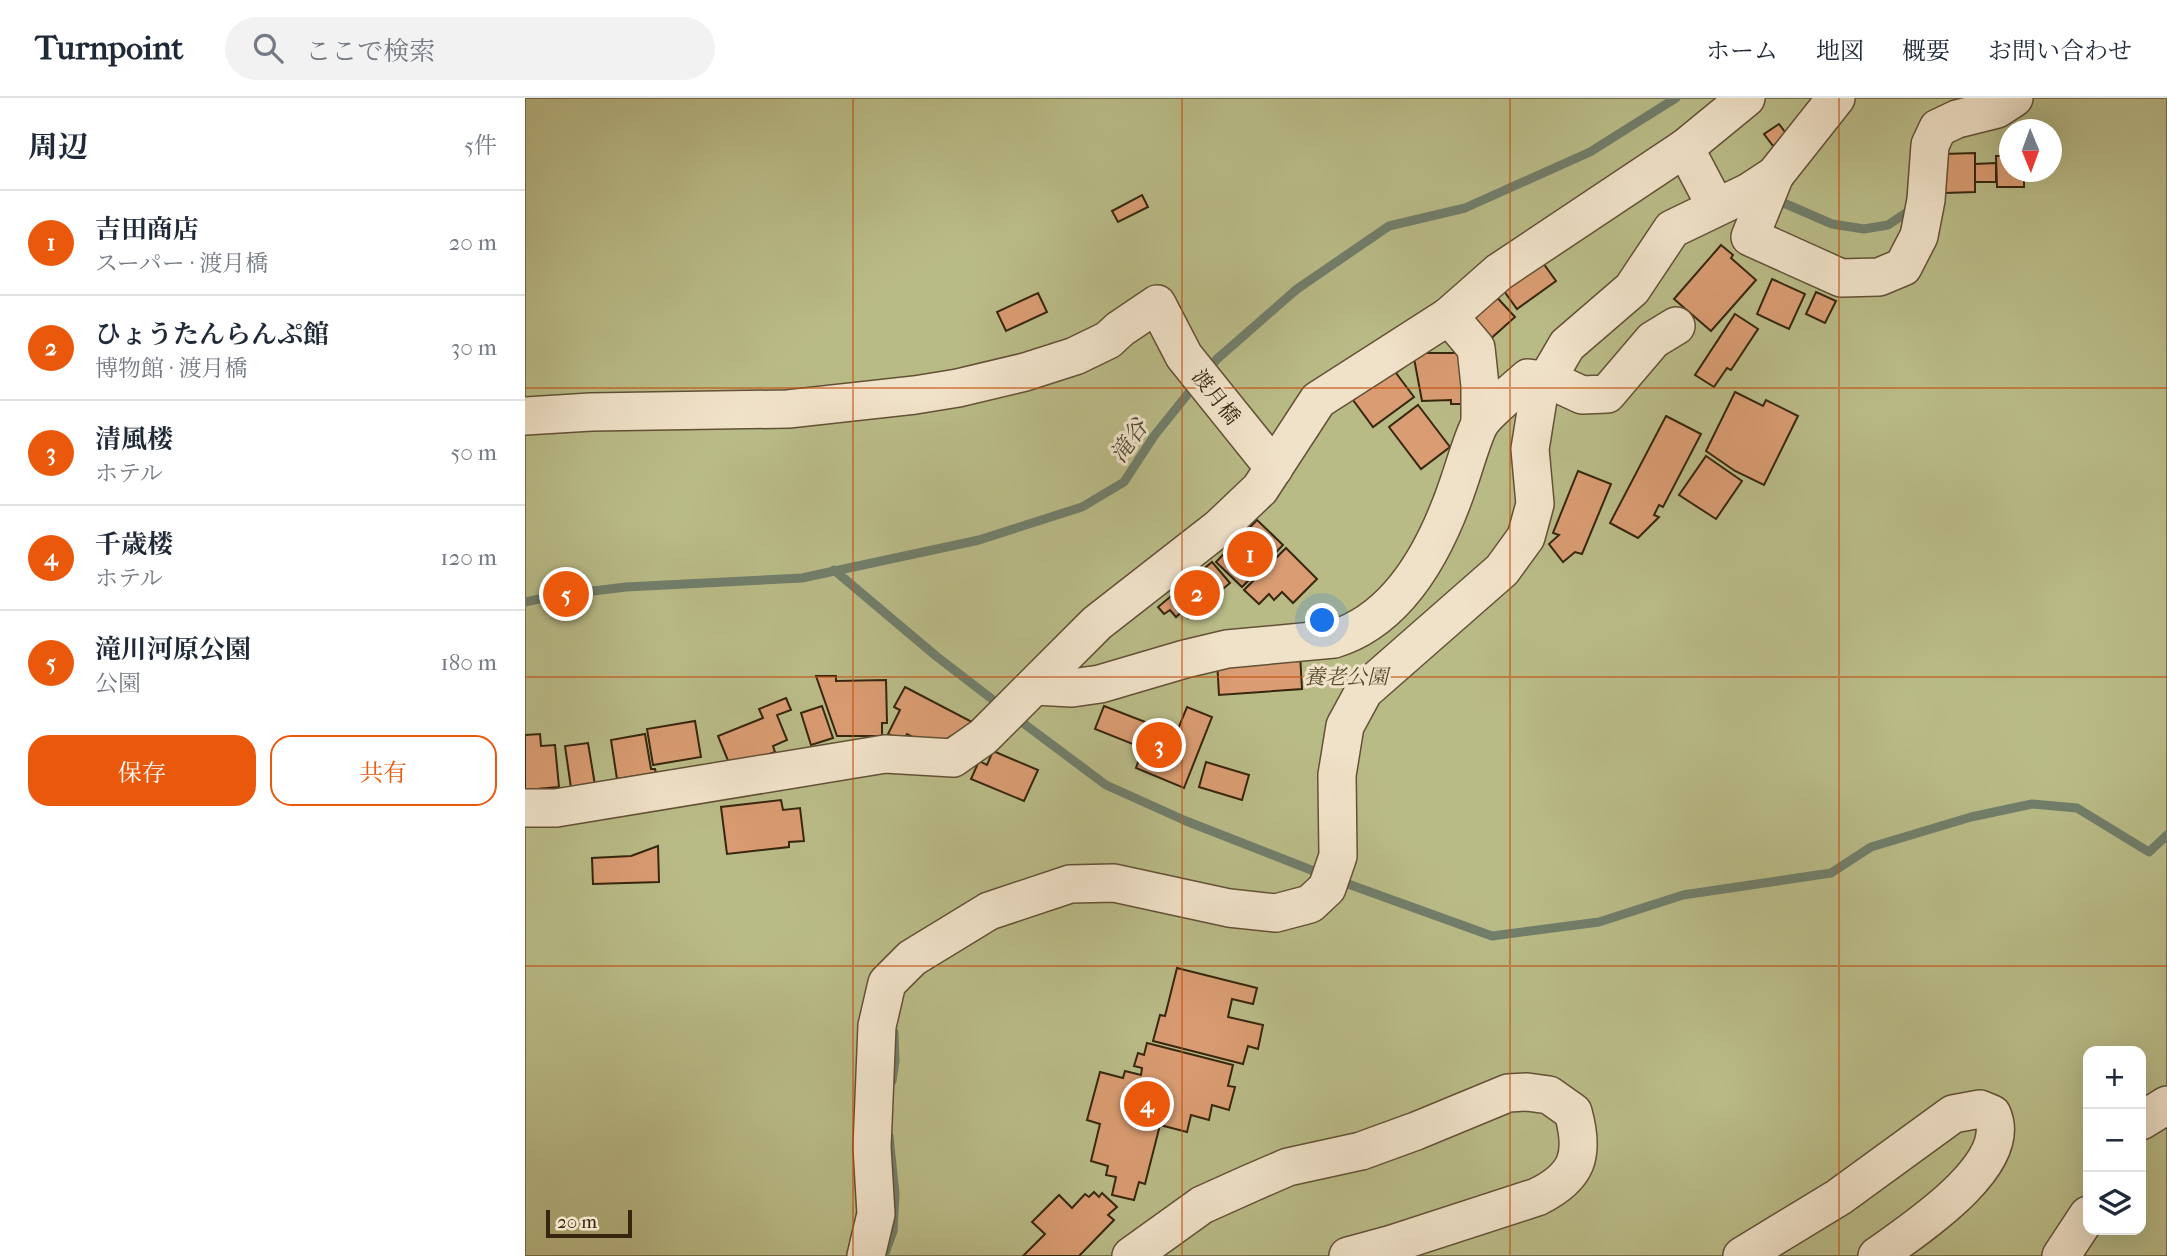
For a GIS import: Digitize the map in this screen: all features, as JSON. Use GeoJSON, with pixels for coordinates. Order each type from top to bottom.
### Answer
{"type":"FeatureCollection","features":[{"type":"Feature","properties":{"kind":"street"},"geometry":{"type":"LineString","coordinates":[[525,808],[556,808],[885,754],[953,758],[983,737],[1097,623],[1220,527],[1260,489],[1318,400],[1449,316],[1499,272],[1685,148],[1746,98]]}},
{"type":"Feature","properties":{"kind":"street"},"geometry":{"type":"LineString","coordinates":[[1836,98],[1775,175],[1750,237],[1841,278],[1879,278],[1903,267],[1919,236],[1926,200],[1930,145],[1937,128],[1957,119],[1997,109],[2014,98]]}},
{"type":"Feature","properties":{"kind":"street"},"geometry":{"type":"LineString","coordinates":[[1685,148],[1716,207]]}},
{"type":"Feature","properties":{"kind":"street"},"geometry":{"type":"LineString","coordinates":[[866,1256],[876,1213],[872,1147],[877,1026],[887,983],[912,958],[989,911],[1070,884],[1114,883],[1229,908],[1276,913],[1310,904],[1332,873],[1337,775],[1345,726],[1364,691],[1502,570],[1526,537],[1535,504],[1531,449],[1539,393],[1548,382],[1567,345],[1632,289],[1672,229],[1749,192],[1775,175]]}},
{"type":"Feature","properties":{"kind":"street","name":"渡月橋"},"geometry":{"type":"LineString","coordinates":[[525,416],[590,412],[788,409],[958,388],[1025,372],[1075,356],[1108,340],[1157,304],[1184,356],[1274,468]]}},
{"type":"Feature","properties":{"kind":"street"},"geometry":{"type":"LineString","coordinates":[[1029,692],[1100,684],[1227,649],[1333,639],[1362,626],[1388,606],[1423,563],[1453,501],[1480,422],[1476,348],[1449,316]]}},
{"type":"Feature","properties":{"kind":"street"},"geometry":{"type":"LineString","coordinates":[[1477,359],[1582,394],[1608,394],[1653,340],[1676,326]]}},
{"type":"Feature","properties":{"kind":"street"},"geometry":{"type":"LineString","coordinates":[[1480,422],[1548,382]]}},
{"type":"Feature","properties":{"kind":"street"},"geometry":{"type":"LineString","coordinates":[[1131,1256],[1202,1205],[1288,1167],[1360,1151],[1416,1132],[1508,1093],[1549,1095],[1573,1112],[1578,1144],[1576,1163],[1555,1188],[1524,1202],[1348,1256]]}},
{"type":"Feature","properties":{"kind":"street"},"geometry":{"type":"LineString","coordinates":[[2146,1118],[2167,1105]]}},
{"type":"Feature","properties":{"kind":"street"},"geometry":{"type":"LineString","coordinates":[[1742,1256],[1839,1197],[1953,1114],[1980,1109],[1992,1114],[1996,1122],[1996,1137],[1982,1167],[1968,1184],[1921,1224],[1877,1256]]}},
{"type":"Feature","properties":{"kind":"street"},"geometry":{"type":"LineString","coordinates":[[2061,1256],[2083,1223]]}},
{"type":"Feature","properties":{"kind":"green space","name":"養老公園"},"geometry":{"type":"Polygon","coordinates":[[[525,98],[2167,98],[2167,1256],[525,1256],[525,98]]]}},
{"type":"Feature","properties":{"kind":"building"},"geometry":{"type":"Polygon","coordinates":[[[1779,124],[1788,136],[1773,146],[1764,134],[1779,124]]]}},
{"type":"Feature","properties":{"kind":"building"},"geometry":{"type":"Polygon","coordinates":[[[1975,153],[1975,192],[1944,193],[1943,154],[1975,153]]]}},
{"type":"Feature","properties":{"kind":"building"},"geometry":{"type":"Polygon","coordinates":[[[1996,156],[1999,156],[1999,182],[2024,182],[2024,187],[1997,187],[1996,156]]]}},
{"type":"Feature","properties":{"kind":"building"},"geometry":{"type":"Polygon","coordinates":[[[1996,163],[1996,182],[1975,182],[1975,164],[1996,163]]]}},
{"type":"Feature","properties":{"kind":"building"},"geometry":{"type":"Polygon","coordinates":[[[1142,195],[1148,207],[1118,222],[1112,211],[1142,195]]]}},
{"type":"Feature","properties":{"kind":"building"},"geometry":{"type":"Polygon","coordinates":[[[1721,245],[1733,255],[1731,258],[1756,280],[1711,331],[1674,299],[1721,245]]]}},
{"type":"Feature","properties":{"kind":"building"},"geometry":{"type":"Polygon","coordinates":[[[1538,256],[1556,281],[1517,309],[1499,284],[1538,256]]]}},
{"type":"Feature","properties":{"kind":"building"},"geometry":{"type":"Polygon","coordinates":[[[1772,279],[1805,294],[1789,329],[1757,314],[1772,279]]]}},
{"type":"Feature","properties":{"kind":"building"},"geometry":{"type":"Polygon","coordinates":[[[1492,292],[1515,317],[1487,342],[1464,317],[1492,292]]]}},
{"type":"Feature","properties":{"kind":"building"},"geometry":{"type":"Polygon","coordinates":[[[1816,292],[1836,301],[1825,323],[1806,314],[1816,292]]]}},
{"type":"Feature","properties":{"kind":"building"},"geometry":{"type":"Polygon","coordinates":[[[1038,293],[1047,312],[1006,331],[997,312],[1038,293]]]}},
{"type":"Feature","properties":{"kind":"building"},"geometry":{"type":"Polygon","coordinates":[[[1735,314],[1758,329],[1731,370],[1727,368],[1714,387],[1695,375],[1735,314]]]}},
{"type":"Feature","properties":{"kind":"building"},"geometry":{"type":"Polygon","coordinates":[[[1413,353],[1464,353],[1465,404],[1451,404],[1451,400],[1422,401],[1413,353]]]}},
{"type":"Feature","properties":{"kind":"building"},"geometry":{"type":"Polygon","coordinates":[[[1404,367],[1396,373],[1414,397],[1373,427],[1353,400],[1404,367]]]}},
{"type":"Feature","properties":{"kind":"building"},"geometry":{"type":"Polygon","coordinates":[[[1735,392],[1763,406],[1766,400],[1798,416],[1764,485],[1735,471],[1706,451],[1735,392]]]}},
{"type":"Feature","properties":{"kind":"building"},"geometry":{"type":"Polygon","coordinates":[[[1418,405],[1450,447],[1421,469],[1389,427],[1418,405]]]}},
{"type":"Feature","properties":{"kind":"building"},"geometry":{"type":"Polygon","coordinates":[[[1666,416],[1701,434],[1663,507],[1659,505],[1654,515],[1659,517],[1638,538],[1610,523],[1666,416]]]}},
{"type":"Feature","properties":{"kind":"building"},"geometry":{"type":"Polygon","coordinates":[[[1706,456],[1742,481],[1716,519],[1679,495],[1706,456]]]}},
{"type":"Feature","properties":{"kind":"building"},"geometry":{"type":"Polygon","coordinates":[[[1578,471],[1611,484],[1582,554],[1575,552],[1563,562],[1549,544],[1559,535],[1553,533],[1578,471]]]}},
{"type":"Feature","properties":{"kind":"building"},"geometry":{"type":"Polygon","coordinates":[[[1257,520],[1283,545],[1242,587],[1216,562],[1257,520]]]}},
{"type":"Feature","properties":{"kind":"building"},"geometry":{"type":"Polygon","coordinates":[[[1286,548],[1317,579],[1293,603],[1282,592],[1274,600],[1269,594],[1259,604],[1244,590],[1286,548]]]}},
{"type":"Feature","properties":{"kind":"building"},"geometry":{"type":"Polygon","coordinates":[[[1212,562],[1230,583],[1188,618],[1183,611],[1176,617],[1170,610],[1164,614],[1158,607],[1212,562]]]}},
{"type":"Feature","properties":{"kind":"building"},"geometry":{"type":"Polygon","coordinates":[[[1300,654],[1302,689],[1219,695],[1217,661],[1300,654]]]}},
{"type":"Feature","properties":{"kind":"building"},"geometry":{"type":"Polygon","coordinates":[[[816,676],[836,676],[836,681],[886,680],[887,723],[882,723],[882,736],[837,736],[816,676]]]}},
{"type":"Feature","properties":{"kind":"building"},"geometry":{"type":"Polygon","coordinates":[[[905,687],[974,723],[932,747],[907,734],[903,741],[888,734],[900,710],[894,707],[905,687]]]}},
{"type":"Feature","properties":{"kind":"building"},"geometry":{"type":"Polygon","coordinates":[[[786,698],[791,710],[777,715],[787,740],[773,746],[775,752],[731,768],[718,736],[763,718],[759,709],[786,698]]]}},
{"type":"Feature","properties":{"kind":"building"},"geometry":{"type":"Polygon","coordinates":[[[822,706],[833,738],[811,745],[801,713],[822,706]]]}},
{"type":"Feature","properties":{"kind":"building"},"geometry":{"type":"Polygon","coordinates":[[[1104,706],[1176,734],[1187,707],[1212,717],[1184,788],[1136,768],[1143,748],[1095,729],[1104,706]]]}},
{"type":"Feature","properties":{"kind":"building"},"geometry":{"type":"Polygon","coordinates":[[[695,721],[701,757],[653,765],[647,729],[695,721]]]}},
{"type":"Feature","properties":{"kind":"building"},"geometry":{"type":"Polygon","coordinates":[[[540,734],[541,746],[555,745],[559,787],[525,790],[525,735],[540,734]]]}},
{"type":"Feature","properties":{"kind":"building"},"geometry":{"type":"Polygon","coordinates":[[[645,734],[651,769],[655,769],[656,773],[617,779],[611,740],[645,734]]]}},
{"type":"Feature","properties":{"kind":"building"},"geometry":{"type":"Polygon","coordinates":[[[588,743],[595,785],[571,788],[565,746],[588,743]]]}},
{"type":"Feature","properties":{"kind":"building"},"geometry":{"type":"Polygon","coordinates":[[[993,751],[1038,770],[1024,801],[971,779],[979,761],[987,765],[993,751]]]}},
{"type":"Feature","properties":{"kind":"building"},"geometry":{"type":"Polygon","coordinates":[[[1206,762],[1249,775],[1242,800],[1199,787],[1206,762]]]}},
{"type":"Feature","properties":{"kind":"building"},"geometry":{"type":"Polygon","coordinates":[[[781,800],[783,810],[800,808],[804,841],[789,842],[789,847],[727,854],[721,807],[781,800]]]}},
{"type":"Feature","properties":{"kind":"building"},"geometry":{"type":"Polygon","coordinates":[[[658,846],[659,882],[593,884],[592,858],[631,856],[658,846]]]}},
{"type":"Feature","properties":{"kind":"building"},"geometry":{"type":"Polygon","coordinates":[[[1177,968],[1257,988],[1253,1004],[1232,999],[1228,1017],[1263,1025],[1258,1049],[1248,1046],[1243,1064],[1153,1041],[1160,1015],[1165,1016],[1177,968]]]}},
{"type":"Feature","properties":{"kind":"building"},"geometry":{"type":"Polygon","coordinates":[[[1147,1043],[1233,1065],[1228,1086],[1235,1087],[1229,1110],[1212,1105],[1209,1120],[1191,1115],[1187,1132],[1160,1125],[1145,1184],[1139,1182],[1134,1200],[1112,1195],[1116,1177],[1106,1175],[1108,1166],[1091,1161],[1100,1124],[1087,1120],[1100,1072],[1123,1078],[1125,1071],[1141,1075],[1142,1068],[1134,1066],[1138,1053],[1144,1055],[1147,1043]]]}},
{"type":"Feature","properties":{"kind":"building"},"geometry":{"type":"Polygon","coordinates":[[[1094,1192],[1099,1197],[1102,1193],[1117,1207],[1108,1215],[1114,1220],[1079,1256],[1023,1256],[1045,1234],[1032,1222],[1059,1195],[1072,1208],[1085,1194],[1089,1197],[1094,1192]]]}},
{"type":"Feature","properties":{"kind":"waterway","name":"滝谷"},"geometry":{"type":"LineString","coordinates":[[1206,372],[1217,359],[1297,289],[1389,226],[1465,208],[1590,152],[1676,98]]}},
{"type":"Feature","properties":{"kind":"waterway"},"geometry":{"type":"LineString","coordinates":[[1773,204],[1786,204],[1832,224],[1864,229],[1888,225],[1909,211]]}},
{"type":"Feature","properties":{"kind":"waterway","name":"滝谷"},"geometry":{"type":"LineString","coordinates":[[525,602],[626,587],[802,578],[979,540],[1082,507],[1124,482],[1154,436],[1195,385]]}},
{"type":"Feature","properties":{"kind":"waterway"},"geometry":{"type":"LineString","coordinates":[[834,570],[936,656],[1001,706]]}},
{"type":"Feature","properties":{"kind":"waterway"},"geometry":{"type":"LineString","coordinates":[[1015,717],[1106,785],[1186,821],[1324,875]]}},
{"type":"Feature","properties":{"kind":"waterway"},"geometry":{"type":"LineString","coordinates":[[1337,880],[1492,936],[1599,922],[1683,895],[1831,873],[1871,847],[1971,817],[2032,804],[2077,808],[2149,852],[2167,835]]}},
{"type":"Feature","properties":{"kind":"waterway"},"geometry":{"type":"LineString","coordinates":[[892,1081],[895,1061],[894,1032]]}},
{"type":"Feature","properties":{"kind":"waterway"},"geometry":{"type":"LineString","coordinates":[[884,1256],[893,1231],[895,1194],[889,1136]]}},
{"type":"Feature","properties":{"kind":"place","name":"吉田商店"},"geometry":{"type":"Point","coordinates":[1250,554]}},
{"type":"Feature","properties":{"kind":"place","name":"ひょうたんらんぷ館"},"geometry":{"type":"Point","coordinates":[1197,593]}},
{"type":"Feature","properties":{"kind":"place","name":"滝川河原公園"},"geometry":{"type":"Point","coordinates":[566,594]}},
{"type":"Feature","properties":{"kind":"place","name":"清風楼"},"geometry":{"type":"Point","coordinates":[1159,745]}},
{"type":"Feature","properties":{"kind":"place","name":"千歳楼"},"geometry":{"type":"Point","coordinates":[1147,1104]}}]}
